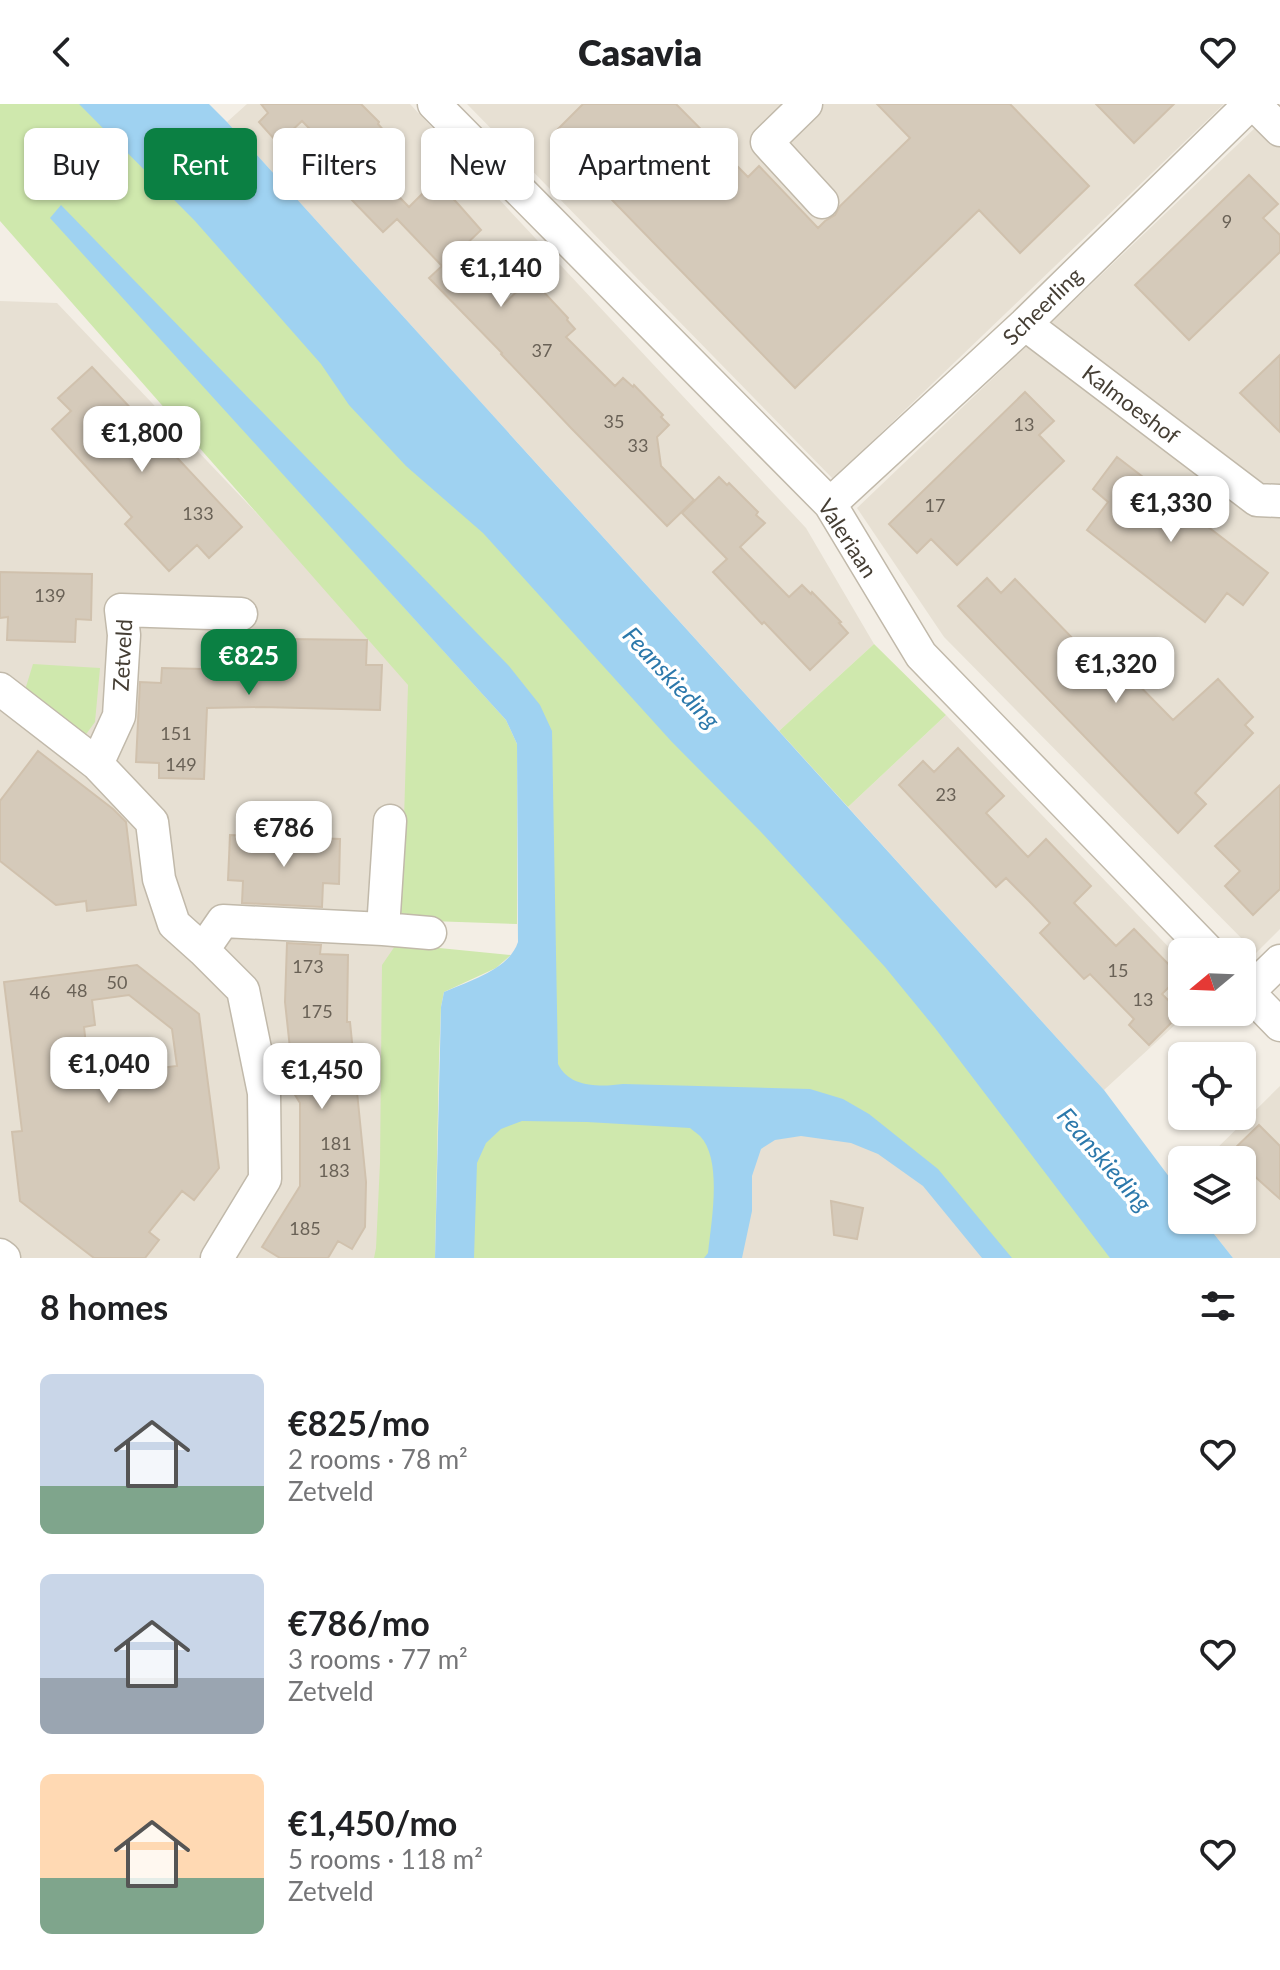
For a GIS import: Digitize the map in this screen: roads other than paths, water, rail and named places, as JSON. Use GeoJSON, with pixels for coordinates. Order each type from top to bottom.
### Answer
{"type":"FeatureCollection","features":[{"type":"Feature","properties":{"kind":"street","name":"Valeriaan"},"geometry":{"type":"LineString","coordinates":[[434,104],[830,504],[921,655],[1195,938]]}},
{"type":"Feature","properties":{"kind":"street"},"geometry":{"type":"LineString","coordinates":[[806,104],[767,142],[822,202]]}},
{"type":"Feature","properties":{"kind":"street","name":"Scheerling"},"geometry":{"type":"LineString","coordinates":[[830,504],[1025,324],[1252,104]]}},
{"type":"Feature","properties":{"kind":"street"},"geometry":{"type":"LineString","coordinates":[[1252,104],[1280,130]]}},
{"type":"Feature","properties":{"kind":"street","name":"Kalmoeshof"},"geometry":{"type":"LineString","coordinates":[[1025,324],[1257,500],[1280,501]]}},
{"type":"Feature","properties":{"kind":"street","name":"Zetveld"},"geometry":{"type":"LineString","coordinates":[[97,764],[119,716],[124,635],[121,610],[241,614]]}},
{"type":"Feature","properties":{"kind":"street"},"geometry":{"type":"LineString","coordinates":[[0,689],[97,764],[152,822],[159,879],[174,924],[243,990],[264,1093],[265,1179],[217,1258]]}},
{"type":"Feature","properties":{"kind":"street"},"geometry":{"type":"LineString","coordinates":[[383,929],[390,821]]}},
{"type":"Feature","properties":{"kind":"street"},"geometry":{"type":"LineString","coordinates":[[203,950],[223,921],[430,933]]}},
{"type":"Feature","properties":{"kind":"street"},"geometry":{"type":"LineString","coordinates":[[1256,980],[1280,961]]}},
{"type":"Feature","properties":{"kind":"street"},"geometry":{"type":"LineString","coordinates":[[1256,1000],[1280,1025]]}},
{"type":"Feature","properties":{"kind":"water"},"geometry":{"type":"Polygon","coordinates":[[[79,104],[209,104],[232,128],[144,128],[144,170],[128,153],[128,128],[103,128],[79,104]]]}},
{"type":"Feature","properties":{"kind":"water","name":"Feanskieding"},"geometry":{"type":"Polygon","coordinates":[[[257,155],[273,173],[273,200],[298,200],[1104,1090],[1168,1175],[1168,1234],[1214,1234],[1233,1258],[1110,1258],[885,967],[761,832],[671,741],[483,533],[406,466],[349,405],[321,364],[174,200],[257,200],[257,155]]]}},
{"type":"Feature","properties":{"kind":"water"},"geometry":{"type":"Polygon","coordinates":[[[61,205],[509,666],[540,705],[552,731],[558,1064],[563,1072],[578,1082],[605,1086],[810,1089],[843,1099],[869,1114],[938,1169],[1012,1258],[982,1258],[923,1186],[878,1154],[851,1143],[801,1136],[775,1140],[761,1149],[752,1176],[752,1211],[742,1258],[704,1258],[708,1253],[713,1176],[707,1147],[690,1128],[522,1121],[501,1129],[486,1143],[477,1163],[474,1258],[435,1258],[441,1007],[444,992],[497,967],[513,952],[518,942],[517,744],[506,720],[50,218],[61,205]]]}}]}
